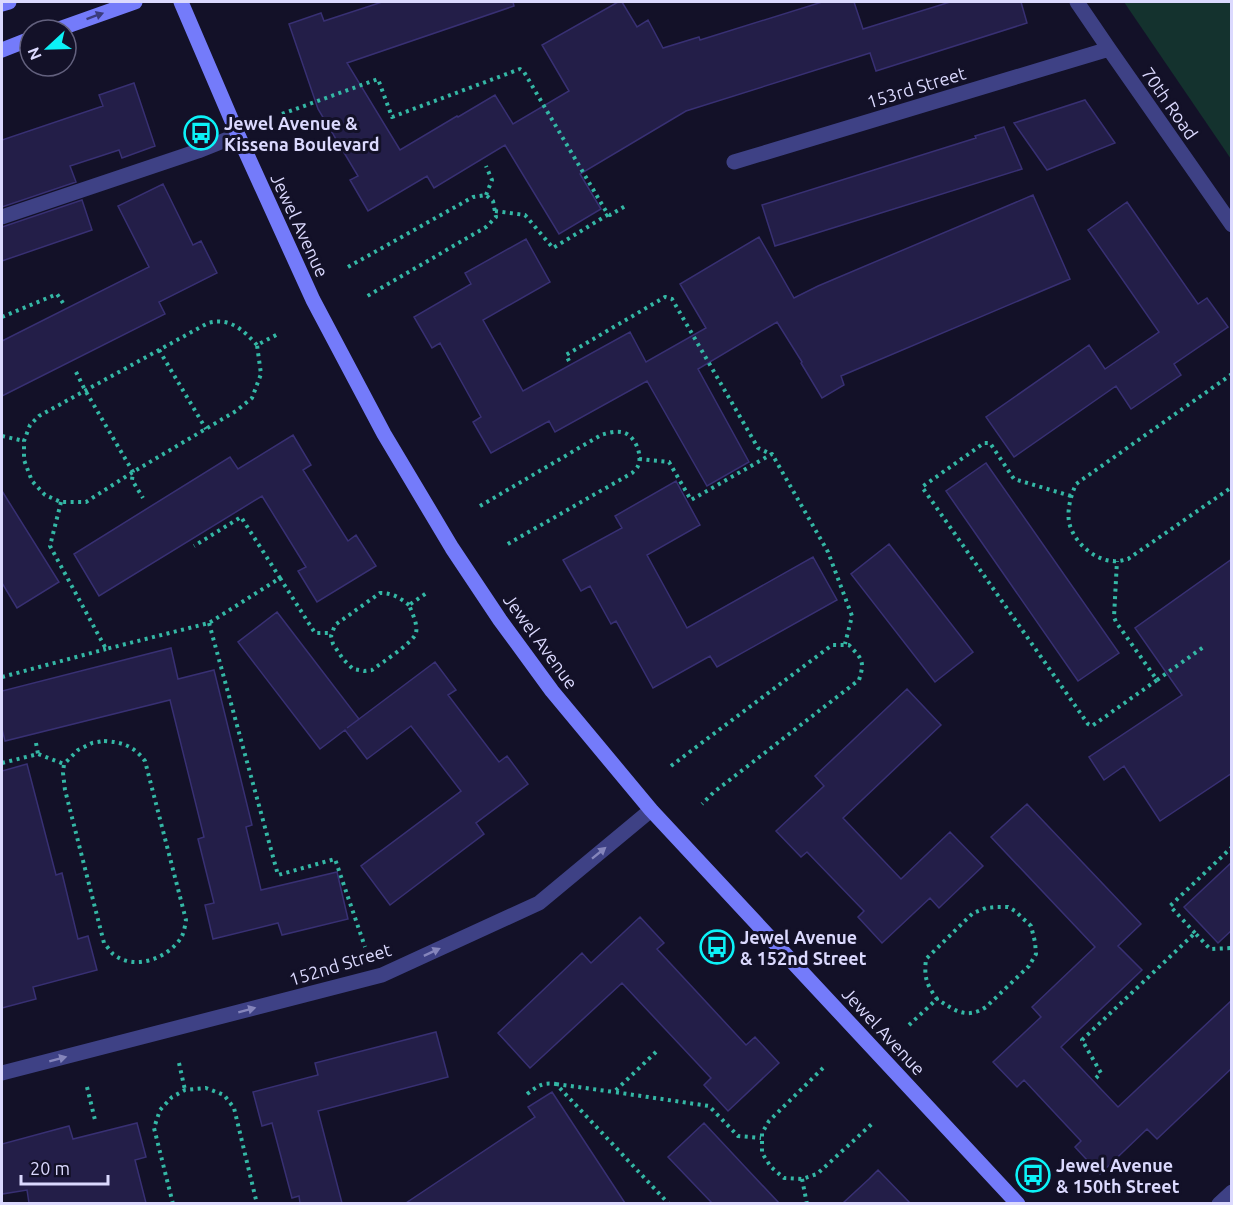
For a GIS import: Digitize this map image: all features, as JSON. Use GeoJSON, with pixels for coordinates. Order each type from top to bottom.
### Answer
{"type":"FeatureCollection","features":[{"type":"Feature","properties":{"kind":"street"},"geometry":{"type":"LineString","coordinates":[[2,4],[9,2]]}},
{"type":"Feature","properties":{"kind":"street"},"geometry":{"type":"LineString","coordinates":[[78,22],[135,2]]}},
{"type":"Feature","properties":{"kind":"street","name":"Jewel Avenue"},"geometry":{"type":"LineString","coordinates":[[181,2],[313,300],[384,435],[452,548],[500,620],[552,691],[651,810],[1018,1203]]}},
{"type":"Feature","properties":{"kind":"street","name":"70th Road"},"geometry":{"type":"LineString","coordinates":[[1077,2],[1232,225]]}},
{"type":"Feature","properties":{"kind":"street"},"geometry":{"type":"LineString","coordinates":[[2,50],[18,44]]}},
{"type":"Feature","properties":{"kind":"street","name":"153rd Street"},"geometry":{"type":"LineString","coordinates":[[734,162],[1109,49]]}},
{"type":"Feature","properties":{"kind":"street"},"geometry":{"type":"LineString","coordinates":[[2,216],[198,151],[238,135]]}},
{"type":"Feature","properties":{"kind":"street","name":"152nd Street"},"geometry":{"type":"LineString","coordinates":[[2,1074],[382,975],[539,903],[651,810]]}},
{"type":"Feature","properties":{"kind":"street"},"geometry":{"type":"LineString","coordinates":[[1219,1203],[1232,1192]]}},
{"type":"Feature","properties":{"kind":"path"},"geometry":{"type":"LineString","coordinates":[[282,114],[378,79],[392,117],[520,69],[524,72],[609,214]]}},
{"type":"Feature","properties":{"kind":"path"},"geometry":{"type":"LineString","coordinates":[[486,166],[492,180],[486,195]]}},
{"type":"Feature","properties":{"kind":"path"},"geometry":{"type":"LineString","coordinates":[[348,267],[473,197],[486,195],[493,201],[496,217],[486,227],[364,298]]}},
{"type":"Feature","properties":{"kind":"path"},"geometry":{"type":"LineString","coordinates":[[495,211],[525,215],[553,248],[627,205]]}},
{"type":"Feature","properties":{"kind":"path"},"geometry":{"type":"LineString","coordinates":[[2,317],[57,294],[63,303]]}},
{"type":"Feature","properties":{"kind":"path"},"geometry":{"type":"LineString","coordinates":[[569,361],[566,355],[665,297],[672,299],[758,448],[772,454],[828,552],[852,616],[845,645]]}},
{"type":"Feature","properties":{"kind":"path"},"geometry":{"type":"LineString","coordinates":[[218,320],[241,328],[257,345],[261,374],[252,398],[236,411],[86,502],[61,502],[45,495],[32,481],[24,460],[24,441],[30,425],[39,416],[159,350],[208,323],[218,320]]}},
{"type":"Feature","properties":{"kind":"path"},"geometry":{"type":"LineString","coordinates":[[257,345],[280,333]]}},
{"type":"Feature","properties":{"kind":"path"},"geometry":{"type":"LineString","coordinates":[[159,350],[206,429]]}},
{"type":"Feature","properties":{"kind":"path"},"geometry":{"type":"LineString","coordinates":[[76,372],[133,472],[132,480],[143,498]]}},
{"type":"Feature","properties":{"kind":"path"},"geometry":{"type":"LineString","coordinates":[[1232,374],[1076,484],[1071,496],[1069,522],[1078,542],[1094,556],[1112,561],[1128,559],[1232,487]]}},
{"type":"Feature","properties":{"kind":"path"},"geometry":{"type":"LineString","coordinates":[[480,506],[601,435],[624,432],[634,439],[639,453],[639,465],[632,473],[506,544]]}},
{"type":"Feature","properties":{"kind":"path"},"geometry":{"type":"LineString","coordinates":[[2,436],[24,441]]}},
{"type":"Feature","properties":{"kind":"path"},"geometry":{"type":"LineString","coordinates":[[1071,496],[1014,479],[990,443],[984,443],[922,487],[1088,724],[1092,726],[1205,646]]}},
{"type":"Feature","properties":{"kind":"path"},"geometry":{"type":"LineString","coordinates":[[639,459],[669,462],[691,500],[772,454]]}},
{"type":"Feature","properties":{"kind":"path"},"geometry":{"type":"LineString","coordinates":[[61,502],[50,546],[106,649]]}},
{"type":"Feature","properties":{"kind":"path"},"geometry":{"type":"LineString","coordinates":[[194,546],[241,518],[315,633],[332,633]]}},
{"type":"Feature","properties":{"kind":"path"},"geometry":{"type":"LineString","coordinates":[[1117,561],[1114,617],[1157,680]]}},
{"type":"Feature","properties":{"kind":"path"},"geometry":{"type":"LineString","coordinates":[[2,677],[209,623],[280,578]]}},
{"type":"Feature","properties":{"kind":"path"},"geometry":{"type":"LineString","coordinates":[[409,605],[428,592]]}},
{"type":"Feature","properties":{"kind":"path"},"geometry":{"type":"LineString","coordinates":[[380,593],[399,597],[409,605],[416,624],[416,633],[410,641],[372,670],[353,669],[333,644],[331,636],[334,625],[380,593]]}},
{"type":"Feature","properties":{"kind":"path"},"geometry":{"type":"LineString","coordinates":[[209,623],[278,875],[335,859],[365,947]]}},
{"type":"Feature","properties":{"kind":"path"},"geometry":{"type":"LineString","coordinates":[[671,766],[832,645],[849,645],[859,656],[864,667],[859,680],[714,792],[702,804]]}},
{"type":"Feature","properties":{"kind":"path"},"geometry":{"type":"LineString","coordinates":[[104,741],[117,741],[131,747],[145,761],[186,920],[182,936],[173,947],[159,957],[137,962],[122,959],[113,954],[104,943],[65,790],[64,764],[78,750],[92,743],[104,741]]}},
{"type":"Feature","properties":{"kind":"path"},"geometry":{"type":"LineString","coordinates":[[36,743],[38,754]]}},
{"type":"Feature","properties":{"kind":"path"},"geometry":{"type":"LineString","coordinates":[[2,763],[38,754],[64,764]]}},
{"type":"Feature","properties":{"kind":"path"},"geometry":{"type":"LineString","coordinates":[[1232,847],[1170,906],[1210,949],[1232,948]]}},
{"type":"Feature","properties":{"kind":"path"},"geometry":{"type":"LineString","coordinates":[[997,906],[1008,907],[1031,926],[1036,954],[1029,966],[986,1007],[979,1012],[956,1011],[937,999],[925,977],[926,958],[973,913],[997,906]]}},
{"type":"Feature","properties":{"kind":"path"},"geometry":{"type":"LineString","coordinates":[[1096,1078],[1101,1073],[1082,1040],[1195,933]]}},
{"type":"Feature","properties":{"kind":"path"},"geometry":{"type":"LineString","coordinates":[[909,1025],[937,999]]}},
{"type":"Feature","properties":{"kind":"path"},"geometry":{"type":"LineString","coordinates":[[614,1092],[656,1052]]}},
{"type":"Feature","properties":{"kind":"path"},"geometry":{"type":"LineString","coordinates":[[179,1063],[185,1089]]}},
{"type":"Feature","properties":{"kind":"path"},"geometry":{"type":"LineString","coordinates":[[824,1068],[769,1121],[762,1133],[762,1153],[771,1167],[784,1178],[802,1179],[817,1174],[874,1122]]}},
{"type":"Feature","properties":{"kind":"path"},"geometry":{"type":"LineString","coordinates":[[527,1094],[541,1084],[548,1083],[710,1106],[738,1136],[761,1138]]}},
{"type":"Feature","properties":{"kind":"path"},"geometry":{"type":"LineString","coordinates":[[556,1084],[669,1203]]}},
{"type":"Feature","properties":{"kind":"path"},"geometry":{"type":"LineString","coordinates":[[87,1087],[95,1120]]}},
{"type":"Feature","properties":{"kind":"path"},"geometry":{"type":"LineString","coordinates":[[173,1203],[154,1128],[160,1110],[172,1097],[185,1089],[207,1088],[224,1095],[234,1108],[257,1203]]}},
{"type":"Feature","properties":{"kind":"path"},"geometry":{"type":"LineString","coordinates":[[802,1179],[807,1203]]}},
{"type":"Feature","properties":{"kind":"green space"},"geometry":{"type":"Polygon","coordinates":[[[1124,2],[1231,2],[1231,159],[1124,2]]]}},
{"type":"Feature","properties":{"kind":"building"},"geometry":{"type":"Polygon","coordinates":[[[382,2],[513,2],[514,6],[347,63],[400,150],[495,95],[513,124],[569,91],[542,45],[618,2],[622,2],[637,27],[648,20],[663,48],[699,37],[700,40],[822,2],[854,2],[863,29],[950,2],[1021,2],[1027,23],[876,71],[870,53],[686,111],[580,174],[601,209],[559,234],[505,145],[434,188],[427,176],[368,211],[350,180],[358,176],[318,109],[289,24],[321,13],[324,21],[382,2]]]}},
{"type":"Feature","properties":{"kind":"building"},"geometry":{"type":"Polygon","coordinates":[[[134,83],[155,146],[122,158],[119,150],[70,166],[76,182],[2,207],[2,140],[103,106],[99,95],[134,83]]]}},
{"type":"Feature","properties":{"kind":"building"},"geometry":{"type":"Polygon","coordinates":[[[1085,100],[1115,143],[1047,170],[1014,123],[1085,100]]]}},
{"type":"Feature","properties":{"kind":"building"},"geometry":{"type":"Polygon","coordinates":[[[1004,127],[1022,169],[775,246],[762,205],[976,138],[975,136],[1004,127]]]}},
{"type":"Feature","properties":{"kind":"building"},"geometry":{"type":"Polygon","coordinates":[[[163,184],[193,245],[201,241],[217,273],[159,302],[165,314],[2,396],[2,341],[149,267],[118,206],[163,184]]]}},
{"type":"Feature","properties":{"kind":"building"},"geometry":{"type":"Polygon","coordinates":[[[1033,195],[1070,279],[841,376],[844,385],[822,398],[777,322],[698,369],[749,462],[707,486],[647,381],[555,432],[549,421],[491,453],[473,422],[481,417],[440,343],[432,348],[414,317],[471,284],[465,273],[526,239],[550,282],[483,320],[523,391],[630,332],[646,362],[706,328],[680,284],[759,237],[794,298],[1033,195]]]}},
{"type":"Feature","properties":{"kind":"building"},"geometry":{"type":"Polygon","coordinates":[[[82,200],[92,230],[2,261],[2,227],[82,200]]]}},
{"type":"Feature","properties":{"kind":"building"},"geometry":{"type":"Polygon","coordinates":[[[1127,202],[1198,304],[1207,298],[1228,327],[1174,364],[1181,375],[1131,409],[1116,386],[1014,457],[986,417],[1089,345],[1105,369],[1159,332],[1088,230],[1127,202]]]}},
{"type":"Feature","properties":{"kind":"building"},"geometry":{"type":"Polygon","coordinates":[[[293,435],[311,465],[303,470],[348,541],[356,535],[376,566],[317,602],[298,571],[306,567],[262,496],[99,596],[74,554],[230,457],[238,469],[293,435]]]}},
{"type":"Feature","properties":{"kind":"building"},"geometry":{"type":"Polygon","coordinates":[[[986,463],[1119,653],[1078,681],[946,491],[986,463]]]}},
{"type":"Feature","properties":{"kind":"building"},"geometry":{"type":"Polygon","coordinates":[[[676,481],[700,525],[647,555],[687,628],[813,557],[837,600],[717,667],[710,656],[653,688],[616,621],[611,624],[590,586],[581,591],[563,560],[622,528],[615,516],[676,481]]]}},
{"type":"Feature","properties":{"kind":"building"},"geometry":{"type":"Polygon","coordinates":[[[2,491],[59,582],[17,608],[2,583],[2,491]]]}},
{"type":"Feature","properties":{"kind":"building"},"geometry":{"type":"Polygon","coordinates":[[[889,544],[973,652],[935,682],[851,574],[889,544]]]}},
{"type":"Feature","properties":{"kind":"building"},"geometry":{"type":"Polygon","coordinates":[[[1232,559],[1232,773],[1160,821],[1124,766],[1104,780],[1089,757],[1182,695],[1135,628],[1232,559]]]}},
{"type":"Feature","properties":{"kind":"building"},"geometry":{"type":"Polygon","coordinates":[[[277,612],[359,719],[435,662],[456,690],[448,695],[499,762],[507,756],[528,784],[476,823],[484,834],[390,905],[361,866],[461,791],[411,726],[367,759],[345,730],[320,749],[238,642],[277,612]]]}},
{"type":"Feature","properties":{"kind":"building"},"geometry":{"type":"Polygon","coordinates":[[[171,648],[178,679],[214,670],[252,825],[246,827],[261,890],[337,872],[348,919],[282,935],[278,923],[213,939],[205,905],[214,903],[198,839],[204,837],[170,700],[5,741],[2,729],[2,691],[171,648]]]}},
{"type":"Feature","properties":{"kind":"building"},"geometry":{"type":"Polygon","coordinates":[[[907,689],[941,725],[843,818],[901,879],[950,832],[983,866],[939,908],[930,898],[882,943],[858,917],[864,911],[807,852],[801,857],[776,831],[824,786],[815,776],[907,689]]]}},
{"type":"Feature","properties":{"kind":"building"},"geometry":{"type":"Polygon","coordinates":[[[27,764],[56,875],[62,873],[78,939],[88,936],[97,970],[33,987],[36,999],[2,1008],[2,771],[27,764]]]}},
{"type":"Feature","properties":{"kind":"building"},"geometry":{"type":"Polygon","coordinates":[[[1027,804],[1141,924],[1118,946],[1142,970],[1061,1047],[1118,1107],[1232,1000],[1232,1068],[1157,1139],[1147,1129],[1100,1174],[1075,1147],[1081,1141],[1024,1080],[1017,1087],[993,1062],[1041,1017],[1032,1007],[1095,947],[991,837],[1027,804]]]}},
{"type":"Feature","properties":{"kind":"building"},"geometry":{"type":"Polygon","coordinates":[[[1232,862],[1232,930],[1218,943],[1184,907],[1232,862]]]}},
{"type":"Feature","properties":{"kind":"building"},"geometry":{"type":"Polygon","coordinates":[[[640,917],[664,943],[657,949],[746,1045],[755,1037],[779,1063],[728,1111],[704,1085],[711,1078],[622,983],[530,1068],[498,1033],[582,953],[591,963],[640,917]]]}},
{"type":"Feature","properties":{"kind":"building"},"geometry":{"type":"Polygon","coordinates":[[[436,1032],[448,1077],[318,1111],[342,1203],[300,1203],[299,1196],[292,1198],[272,1123],[262,1126],[253,1092],[318,1075],[315,1063],[436,1032]]]}},
{"type":"Feature","properties":{"kind":"building"},"geometry":{"type":"Polygon","coordinates":[[[552,1092],[625,1203],[406,1203],[535,1117],[528,1107],[552,1092]]]}},
{"type":"Feature","properties":{"kind":"building"},"geometry":{"type":"Polygon","coordinates":[[[137,1123],[146,1157],[135,1160],[146,1203],[29,1203],[27,1190],[2,1194],[2,1144],[69,1126],[73,1139],[137,1123]]]}},
{"type":"Feature","properties":{"kind":"building"},"geometry":{"type":"Polygon","coordinates":[[[704,1123],[779,1203],[712,1203],[668,1157],[704,1123]]]}},
{"type":"Feature","properties":{"kind":"building"},"geometry":{"type":"Polygon","coordinates":[[[878,1170],[910,1203],[843,1203],[869,1179],[878,1170]]]}},
{"type":"Feature","properties":{"kind":"place","name":"Jewel Avenue & Kissena Boulevard"},"geometry":{"type":"Point","coordinates":[201,133]}},
{"type":"Feature","properties":{"kind":"place","name":"Jewel Avenue & 152nd Street"},"geometry":{"type":"Point","coordinates":[717,947]}},
{"type":"Feature","properties":{"kind":"place","name":"Jewel Avenue & 150th Street"},"geometry":{"type":"Point","coordinates":[1033,1175]}}]}
